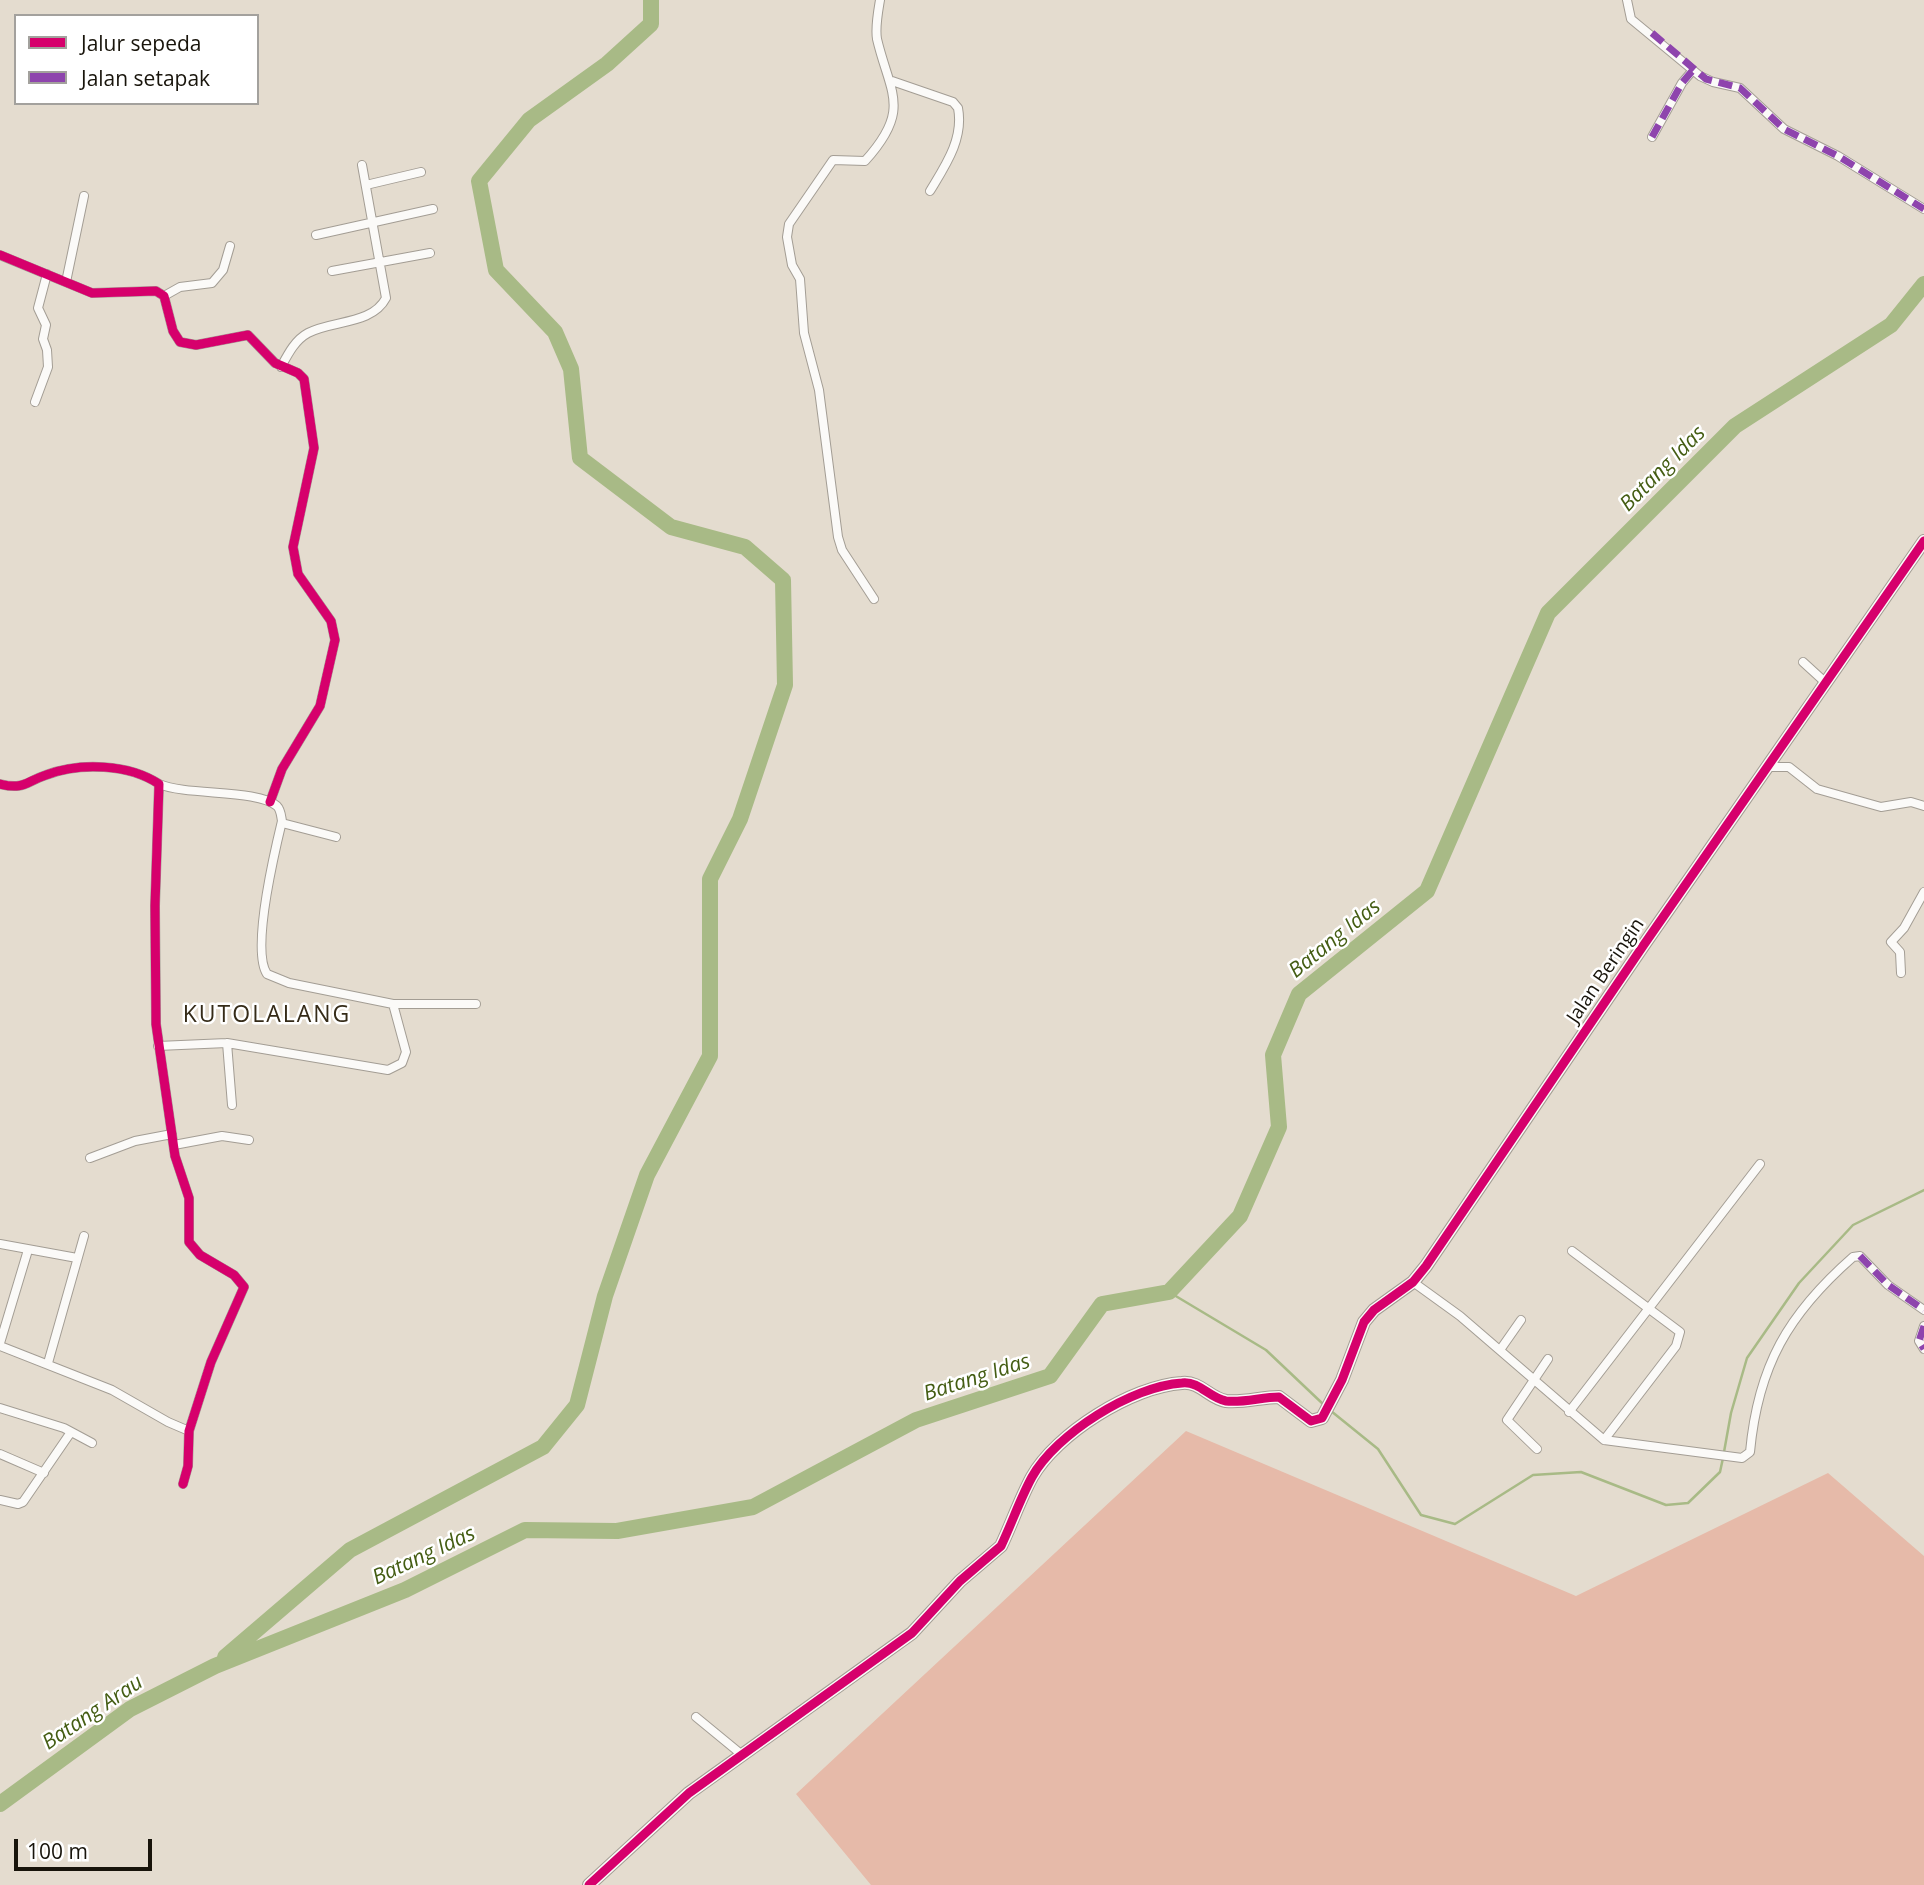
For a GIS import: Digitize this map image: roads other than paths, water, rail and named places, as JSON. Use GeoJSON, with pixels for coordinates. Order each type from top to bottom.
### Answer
{"type":"FeatureCollection","features":[{"type":"Feature","properties":{"kind":"street"},"geometry":{"type":"LineString","coordinates":[[874,599],[842,550],[838,537],[819,390],[804,333],[800,279],[792,265],[787,237],[789,224],[833,160],[860,162],[872,154],[886,132],[894,108],[891,81],[877,39],[880,0]]}},
{"type":"Feature","properties":{"kind":"street"},"geometry":{"type":"LineString","coordinates":[[1627,0],[1632,19],[1691,68],[1713,82],[1740,88],[1784,129],[1838,156],[1924,209]]}},
{"type":"Feature","properties":{"kind":"street"},"geometry":{"type":"LineString","coordinates":[[1652,137],[1691,68]]}},
{"type":"Feature","properties":{"kind":"street"},"geometry":{"type":"LineString","coordinates":[[891,81],[953,102],[958,108],[958,127],[951,155],[930,191]]}},
{"type":"Feature","properties":{"kind":"street"},"geometry":{"type":"LineString","coordinates":[[281,367],[294,345],[309,332],[356,319],[381,306],[387,294],[362,165]]}},
{"type":"Feature","properties":{"kind":"street"},"geometry":{"type":"LineString","coordinates":[[366,185],[421,172]]}},
{"type":"Feature","properties":{"kind":"street"},"geometry":{"type":"LineString","coordinates":[[66,282],[84,196]]}},
{"type":"Feature","properties":{"kind":"street"},"geometry":{"type":"LineString","coordinates":[[316,235],[433,209]]}},
{"type":"Feature","properties":{"kind":"street"},"geometry":{"type":"LineString","coordinates":[[164,296],[180,287],[212,283],[223,270],[230,246]]}},
{"type":"Feature","properties":{"kind":"street"},"geometry":{"type":"LineString","coordinates":[[332,271],[430,253]]}},
{"type":"Feature","properties":{"kind":"street"},"geometry":{"type":"LineString","coordinates":[[0,255],[100,294],[152,290],[164,296],[173,331],[180,342],[196,345],[248,335],[281,367],[299,373],[304,379],[313,436],[310,477],[294,535],[295,561],[304,584],[331,621],[335,639],[320,706],[282,769],[270,802]]}},
{"type":"Feature","properties":{"kind":"street"},"geometry":{"type":"LineString","coordinates":[[35,402],[48,367],[43,339],[46,325],[38,311],[47,274]]}},
{"type":"Feature","properties":{"kind":"street","name":"Jalan Beringin"},"geometry":{"type":"LineString","coordinates":[[741,1754],[840,1688],[919,1627],[960,1581],[1002,1546],[1033,1475],[1046,1460],[1077,1430],[1127,1398],[1171,1384],[1189,1383],[1228,1401],[1279,1398],[1311,1421],[1322,1418],[1336,1392],[1364,1322],[1374,1310],[1413,1282],[1924,541]]}},
{"type":"Feature","properties":{"kind":"street"},"geometry":{"type":"LineString","coordinates":[[1803,662],[1826,682]]}},
{"type":"Feature","properties":{"kind":"street"},"geometry":{"type":"LineString","coordinates":[[0,784],[20,787],[47,774],[97,767],[147,775],[159,783],[185,791],[231,794],[270,802],[281,812],[282,823],[270,876],[261,956],[267,974],[289,983],[393,1004],[476,1004]]}},
{"type":"Feature","properties":{"kind":"street"},"geometry":{"type":"LineString","coordinates":[[1767,767],[1793,769],[1817,789],[1881,807],[1911,802],[1924,806]]}},
{"type":"Feature","properties":{"kind":"street"},"geometry":{"type":"LineString","coordinates":[[159,783],[155,934],[158,1046],[174,1145],[189,1198],[189,1242],[192,1249],[234,1275],[244,1287],[216,1350],[189,1431],[188,1466],[183,1484]]}},
{"type":"Feature","properties":{"kind":"street"},"geometry":{"type":"LineString","coordinates":[[282,823],[336,837]]}},
{"type":"Feature","properties":{"kind":"street"},"geometry":{"type":"LineString","coordinates":[[1901,973],[1900,952],[1891,942],[1904,928],[1924,892]]}},
{"type":"Feature","properties":{"kind":"street"},"geometry":{"type":"LineString","coordinates":[[158,1046],[227,1043],[388,1070],[402,1063],[406,1052],[393,1004]]}},
{"type":"Feature","properties":{"kind":"street"},"geometry":{"type":"LineString","coordinates":[[227,1043],[232,1105]]}},
{"type":"Feature","properties":{"kind":"street"},"geometry":{"type":"LineString","coordinates":[[90,1158],[135,1141],[172,1134]]}},
{"type":"Feature","properties":{"kind":"street"},"geometry":{"type":"LineString","coordinates":[[174,1145],[222,1136],[249,1140]]}},
{"type":"Feature","properties":{"kind":"street"},"geometry":{"type":"LineString","coordinates":[[1569,1412],[1760,1164]]}},
{"type":"Feature","properties":{"kind":"street"},"geometry":{"type":"LineString","coordinates":[[48,1363],[84,1237]]}},
{"type":"Feature","properties":{"kind":"street"},"geometry":{"type":"LineString","coordinates":[[0,1244],[77,1258]]}},
{"type":"Feature","properties":{"kind":"street"},"geometry":{"type":"LineString","coordinates":[[28,1250],[0,1345],[113,1390],[159,1418],[189,1431]]}},
{"type":"Feature","properties":{"kind":"street"},"geometry":{"type":"LineString","coordinates":[[1572,1251],[1675,1326],[1681,1336],[1604,1440]]}},
{"type":"Feature","properties":{"kind":"street"},"geometry":{"type":"LineString","coordinates":[[1413,1282],[1500,1350],[1604,1440],[1745,1458],[1750,1452],[1754,1413],[1778,1342],[1809,1298],[1853,1257],[1860,1256],[1888,1285],[1924,1310]]}},
{"type":"Feature","properties":{"kind":"street"},"geometry":{"type":"LineString","coordinates":[[1500,1350],[1521,1320]]}},
{"type":"Feature","properties":{"kind":"street"},"geometry":{"type":"LineString","coordinates":[[1924,1326],[1919,1340],[1924,1349]]}},
{"type":"Feature","properties":{"kind":"street"},"geometry":{"type":"LineString","coordinates":[[1537,1449],[1507,1420],[1548,1359]]}},
{"type":"Feature","properties":{"kind":"street"},"geometry":{"type":"LineString","coordinates":[[0,1408],[71,1432],[92,1443]]}},
{"type":"Feature","properties":{"kind":"street"},"geometry":{"type":"LineString","coordinates":[[0,1500],[18,1504],[23,1502],[71,1432]]}},
{"type":"Feature","properties":{"kind":"street"},"geometry":{"type":"LineString","coordinates":[[0,1454],[44,1473]]}},
{"type":"Feature","properties":{"kind":"street"},"geometry":{"type":"LineString","coordinates":[[589,1885],[668,1809],[741,1754],[696,1717]]}},
{"type":"Feature","properties":{"kind":"waterway"},"geometry":{"type":"LineString","coordinates":[[225,1657],[350,1550],[543,1447],[577,1405],[605,1296],[647,1175],[710,1056],[710,879],[740,819],[785,685],[783,580],[745,547],[671,527],[580,458],[571,369],[555,332],[496,270],[479,181],[529,120],[607,64],[651,24],[651,0]]}},
{"type":"Feature","properties":{"kind":"waterway","name":"Batang Idas"},"geometry":{"type":"LineString","coordinates":[[0,1804],[130,1709],[215,1666],[405,1590],[525,1530],[617,1531],[753,1507],[916,1420],[1050,1376],[1102,1304],[1169,1292],[1240,1216],[1279,1127],[1273,1055],[1299,994],[1427,891],[1548,613],[1735,426],[1891,325],[1924,284]]}},
{"type":"Feature","properties":{"kind":"waterway"},"geometry":{"type":"LineString","coordinates":[[1724,1452],[1731,1413],[1747,1358],[1799,1283],[1853,1225],[1924,1190]]}},
{"type":"Feature","properties":{"kind":"waterway"},"geometry":{"type":"LineString","coordinates":[[1169,1292],[1266,1350],[1323,1404]]}},
{"type":"Feature","properties":{"kind":"waterway"},"geometry":{"type":"LineString","coordinates":[[1331,1411],[1378,1449],[1421,1515],[1455,1524],[1533,1475],[1581,1472],[1666,1505],[1688,1503],[1720,1472],[1723,1458]]}},
{"type":"Feature","properties":{"kind":"district","name":"KUTOLALANG"},"geometry":{"type":"Point","coordinates":[267,1015]}},
{"type":"Feature","properties":{"kind":"water label","name":"Batang Arau"},"geometry":{"type":"Point","coordinates":[93,1713]}}]}
